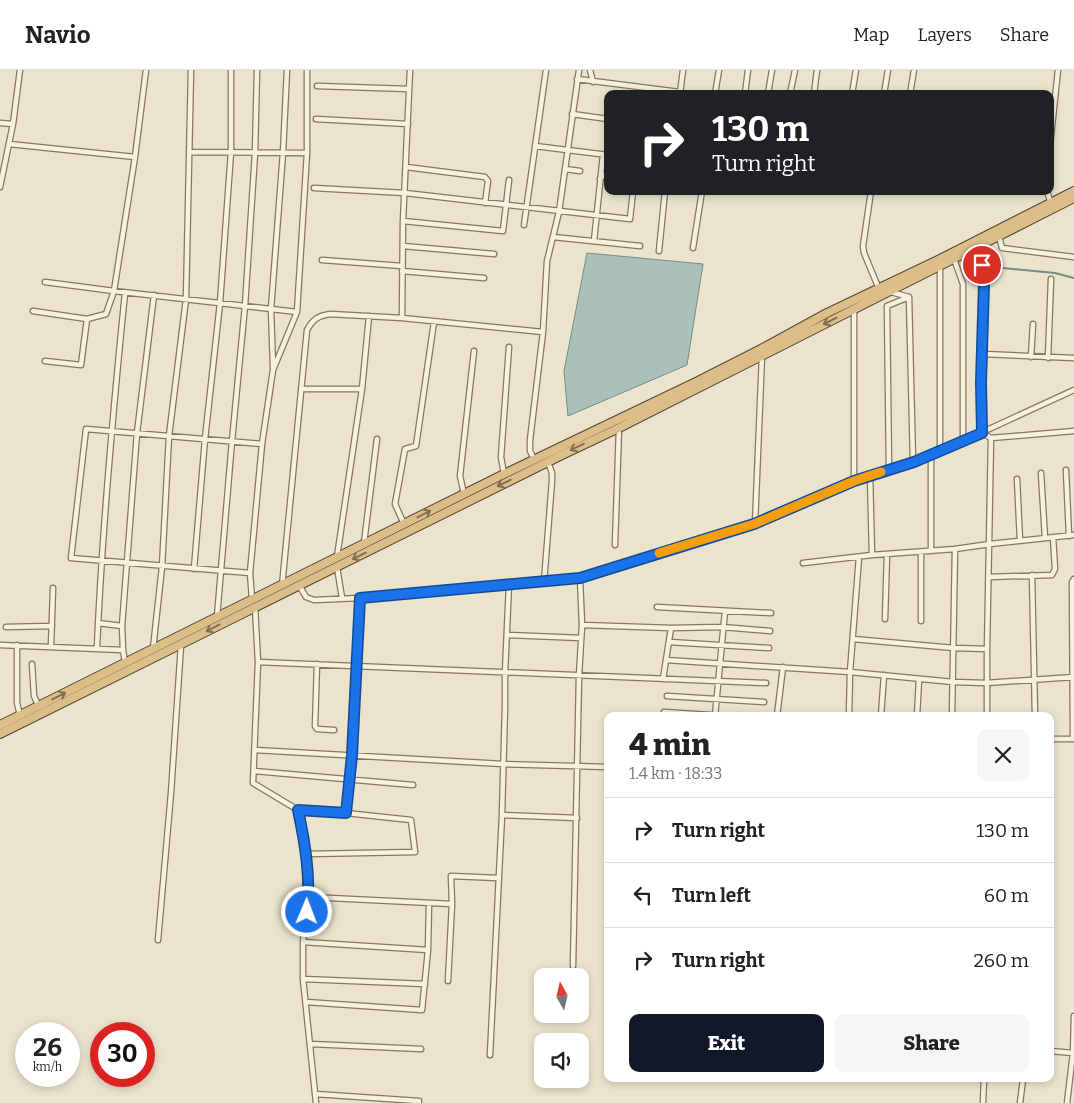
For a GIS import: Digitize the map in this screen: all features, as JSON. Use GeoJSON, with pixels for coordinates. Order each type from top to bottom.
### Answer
{"type":"FeatureCollection","features":[{"type":"Feature","properties":{"kind":"highway"},"geometry":{"type":"LineString","coordinates":[[0,734],[181,645],[282,586],[337,563],[620,428],[980,246],[1052,206],[1074,191]]}},
{"type":"Feature","properties":{"kind":"highway"},"geometry":{"type":"LineString","coordinates":[[0,726],[217,617],[254,604],[298,585],[337,563],[364,544],[504,474],[698,381],[827,313],[1052,206],[1074,198]]}},
{"type":"Feature","properties":{"kind":"street"},"geometry":{"type":"LineString","coordinates":[[0,187],[13,124],[20,70]]}},
{"type":"Feature","properties":{"kind":"street"},"geometry":{"type":"LineString","coordinates":[[33,311],[87,319],[106,314],[114,292],[135,157],[146,70]]}},
{"type":"Feature","properties":{"kind":"street"},"geometry":{"type":"LineString","coordinates":[[153,650],[162,567],[169,436],[186,299],[191,70]]}},
{"type":"Feature","properties":{"kind":"street"},"geometry":{"type":"LineString","coordinates":[[194,569],[205,439],[220,303],[231,152],[231,70]]}},
{"type":"Feature","properties":{"kind":"street"},"geometry":{"type":"LineString","coordinates":[[217,617],[245,306],[255,153],[257,70]]}},
{"type":"Feature","properties":{"kind":"street"},"geometry":{"type":"LineString","coordinates":[[287,70],[283,153],[271,309],[273,370],[262,444],[250,573],[258,662],[253,783],[298,810],[411,820],[416,852],[307,854]]}},
{"type":"Feature","properties":{"kind":"street"},"geometry":{"type":"LineString","coordinates":[[273,370],[297,312],[307,154],[307,70]]}},
{"type":"Feature","properties":{"kind":"street"},"geometry":{"type":"LineString","coordinates":[[402,318],[402,268],[410,70]]}},
{"type":"Feature","properties":{"kind":"street"},"geometry":{"type":"LineString","coordinates":[[524,226],[546,70]]}},
{"type":"Feature","properties":{"kind":"street"},"geometry":{"type":"LineString","coordinates":[[534,460],[530,451],[530,440],[543,332],[547,261],[559,212],[579,70]]}},
{"type":"Feature","properties":{"kind":"street"},"geometry":{"type":"LineString","coordinates":[[590,70],[592,82]]}},
{"type":"Feature","properties":{"kind":"street"},"geometry":{"type":"LineString","coordinates":[[681,90],[684,70]]}},
{"type":"Feature","properties":{"kind":"street"},"geometry":{"type":"LineString","coordinates":[[716,90],[719,70]]}},
{"type":"Feature","properties":{"kind":"street"},"geometry":{"type":"LineString","coordinates":[[746,90],[748,70]]}},
{"type":"Feature","properties":{"kind":"street"},"geometry":{"type":"LineString","coordinates":[[769,90],[772,70]]}},
{"type":"Feature","properties":{"kind":"street"},"geometry":{"type":"LineString","coordinates":[[791,90],[794,70]]}},
{"type":"Feature","properties":{"kind":"street"},"geometry":{"type":"LineString","coordinates":[[814,90],[816,70]]}},
{"type":"Feature","properties":{"kind":"street"},"geometry":{"type":"LineString","coordinates":[[853,90],[856,70]]}},
{"type":"Feature","properties":{"kind":"street"},"geometry":{"type":"LineString","coordinates":[[885,90],[888,70]]}},
{"type":"Feature","properties":{"kind":"street"},"geometry":{"type":"LineString","coordinates":[[911,90],[914,70]]}},
{"type":"Feature","properties":{"kind":"street"},"geometry":{"type":"LineString","coordinates":[[1054,108],[1058,70]]}},
{"type":"Feature","properties":{"kind":"street"},"geometry":{"type":"LineString","coordinates":[[577,80],[656,90]]}},
{"type":"Feature","properties":{"kind":"street"},"geometry":{"type":"LineString","coordinates":[[317,86],[409,89]]}},
{"type":"Feature","properties":{"kind":"street"},"geometry":{"type":"LineString","coordinates":[[572,114],[604,118]]}},
{"type":"Feature","properties":{"kind":"street"},"geometry":{"type":"LineString","coordinates":[[316,119],[408,124]]}},
{"type":"Feature","properties":{"kind":"street"},"geometry":{"type":"LineString","coordinates":[[0,122],[13,124]]}},
{"type":"Feature","properties":{"kind":"street"},"geometry":{"type":"LineString","coordinates":[[9,144],[135,157]]}},
{"type":"Feature","properties":{"kind":"street"},"geometry":{"type":"LineString","coordinates":[[535,146],[604,155]]}},
{"type":"Feature","properties":{"kind":"street"},"geometry":{"type":"LineString","coordinates":[[190,152],[307,154]]}},
{"type":"Feature","properties":{"kind":"street"},"geometry":{"type":"LineString","coordinates":[[594,241],[600,180],[604,160]]}},
{"type":"Feature","properties":{"kind":"street"},"geometry":{"type":"LineString","coordinates":[[406,167],[488,178],[485,203]]}},
{"type":"Feature","properties":{"kind":"street"},"geometry":{"type":"LineString","coordinates":[[565,169],[580,171]]}},
{"type":"Feature","properties":{"kind":"street"},"geometry":{"type":"LineString","coordinates":[[600,180],[604,176]]}},
{"type":"Feature","properties":{"kind":"street"},"geometry":{"type":"LineString","coordinates":[[404,221],[503,231],[509,180]]}},
{"type":"Feature","properties":{"kind":"street"},"geometry":{"type":"LineString","coordinates":[[314,188],[405,193],[630,219],[633,195]]}},
{"type":"Feature","properties":{"kind":"street"},"geometry":{"type":"LineString","coordinates":[[659,250],[665,195]]}},
{"type":"Feature","properties":{"kind":"street"},"geometry":{"type":"LineString","coordinates":[[693,248],[701,195]]}},
{"type":"Feature","properties":{"kind":"street"},"geometry":{"type":"LineString","coordinates":[[870,195],[863,246],[864,253],[879,289]]}},
{"type":"Feature","properties":{"kind":"street"},"geometry":{"type":"LineString","coordinates":[[1048,195],[1052,206]]}},
{"type":"Feature","properties":{"kind":"street"},"geometry":{"type":"LineString","coordinates":[[999,236],[1002,248],[1074,257]]}},
{"type":"Feature","properties":{"kind":"street"},"geometry":{"type":"LineString","coordinates":[[553,237],[640,246]]}},
{"type":"Feature","properties":{"kind":"street"},"geometry":{"type":"LineString","coordinates":[[403,246],[494,254]]}},
{"type":"Feature","properties":{"kind":"street"},"geometry":{"type":"LineString","coordinates":[[980,246],[984,284],[981,382],[982,433]]}},
{"type":"Feature","properties":{"kind":"street"},"geometry":{"type":"LineString","coordinates":[[954,259],[963,284],[963,441]]}},
{"type":"Feature","properties":{"kind":"street"},"geometry":{"type":"LineString","coordinates":[[322,260],[484,278]]}},
{"type":"Feature","properties":{"kind":"street"},"geometry":{"type":"LineString","coordinates":[[940,266],[940,450]]}},
{"type":"Feature","properties":{"kind":"street"},"geometry":{"type":"LineString","coordinates":[[1048,358],[1051,279]]}},
{"type":"Feature","properties":{"kind":"street"},"geometry":{"type":"LineString","coordinates":[[45,282],[114,292],[297,312]]}},
{"type":"Feature","properties":{"kind":"street"},"geometry":{"type":"LineString","coordinates":[[890,291],[910,297]]}},
{"type":"Feature","properties":{"kind":"street"},"geometry":{"type":"LineString","coordinates":[[97,648],[100,560],[110,431],[125,293]]}},
{"type":"Feature","properties":{"kind":"street"},"geometry":{"type":"LineString","coordinates":[[125,663],[122,626],[137,433],[154,296]]}},
{"type":"Feature","properties":{"kind":"street"},"geometry":{"type":"LineString","coordinates":[[910,297],[914,462]]}},
{"type":"Feature","properties":{"kind":"street"},"geometry":{"type":"LineString","coordinates":[[889,470],[887,306],[910,297]]}},
{"type":"Feature","properties":{"kind":"street"},"geometry":{"type":"LineString","coordinates":[[854,309],[854,481]]}},
{"type":"Feature","properties":{"kind":"street"},"geometry":{"type":"LineString","coordinates":[[282,586],[307,330],[312,321],[319,316],[330,314],[402,318],[543,332]]}},
{"type":"Feature","properties":{"kind":"street"},"geometry":{"type":"LineString","coordinates":[[342,598],[337,563],[362,389],[369,316]]}},
{"type":"Feature","properties":{"kind":"street"},"geometry":{"type":"LineString","coordinates":[[45,361],[81,366],[87,319]]}},
{"type":"Feature","properties":{"kind":"street"},"geometry":{"type":"LineString","coordinates":[[404,524],[395,504],[405,448],[416,446],[434,322]]}},
{"type":"Feature","properties":{"kind":"street"},"geometry":{"type":"LineString","coordinates":[[1031,357],[1033,324]]}},
{"type":"Feature","properties":{"kind":"street"},"geometry":{"type":"LineString","coordinates":[[504,474],[500,457],[509,347]]}},
{"type":"Feature","properties":{"kind":"street"},"geometry":{"type":"LineString","coordinates":[[464,494],[460,476],[474,351]]}},
{"type":"Feature","properties":{"kind":"street"},"geometry":{"type":"LineString","coordinates":[[983,354],[1074,358]]}},
{"type":"Feature","properties":{"kind":"street"},"geometry":{"type":"LineString","coordinates":[[754,524],[762,356]]}},
{"type":"Feature","properties":{"kind":"street"},"geometry":{"type":"LineString","coordinates":[[301,389],[362,389]]}},
{"type":"Feature","properties":{"kind":"street"},"geometry":{"type":"LineString","coordinates":[[298,585],[306,598],[310,600],[360,598],[580,578],[754,524],[854,481],[914,462],[1074,390]]}},
{"type":"Feature","properties":{"kind":"street"},"geometry":{"type":"LineString","coordinates":[[615,545],[620,428]]}},
{"type":"Feature","properties":{"kind":"street"},"geometry":{"type":"LineString","coordinates":[[250,573],[71,558],[86,429],[262,444]]}},
{"type":"Feature","properties":{"kind":"street"},"geometry":{"type":"LineString","coordinates":[[982,433],[991,438],[1074,431]]}},
{"type":"Feature","properties":{"kind":"street"},"geometry":{"type":"LineString","coordinates":[[987,712],[986,649],[990,544],[991,438]]}},
{"type":"Feature","properties":{"kind":"street"},"geometry":{"type":"LineString","coordinates":[[364,544],[378,440]]}},
{"type":"Feature","properties":{"kind":"street"},"geometry":{"type":"LineString","coordinates":[[930,454],[931,551]]}},
{"type":"Feature","properties":{"kind":"street"},"geometry":{"type":"LineString","coordinates":[[544,582],[552,482],[552,473],[548,462]]}},
{"type":"Feature","properties":{"kind":"street"},"geometry":{"type":"LineString","coordinates":[[803,564],[872,555],[955,549],[1071,536],[1066,470]]}},
{"type":"Feature","properties":{"kind":"street"},"geometry":{"type":"LineString","coordinates":[[1041,473],[1045,538]]}},
{"type":"Feature","properties":{"kind":"street"},"geometry":{"type":"LineString","coordinates":[[870,475],[872,555]]}},
{"type":"Feature","properties":{"kind":"street"},"geometry":{"type":"LineString","coordinates":[[1017,479],[1020,541]]}},
{"type":"Feature","properties":{"kind":"street"},"geometry":{"type":"LineString","coordinates":[[989,576],[1049,575],[1054,572],[1053,537]]}},
{"type":"Feature","properties":{"kind":"street"},"geometry":{"type":"LineString","coordinates":[[952,712],[955,549]]}},
{"type":"Feature","properties":{"kind":"street"},"geometry":{"type":"LineString","coordinates":[[921,552],[921,620]]}},
{"type":"Feature","properties":{"kind":"street"},"geometry":{"type":"LineString","coordinates":[[885,619],[887,554]]}},
{"type":"Feature","properties":{"kind":"street"},"geometry":{"type":"LineString","coordinates":[[849,712],[858,557]]}},
{"type":"Feature","properties":{"kind":"street"},"geometry":{"type":"LineString","coordinates":[[1032,576],[1035,712]]}},
{"type":"Feature","properties":{"kind":"street"},"geometry":{"type":"LineString","coordinates":[[573,966],[579,676],[582,625],[580,578]]}},
{"type":"Feature","properties":{"kind":"street"},"geometry":{"type":"LineString","coordinates":[[1054,738],[1074,739],[1072,582],[1074,579]]}},
{"type":"Feature","properties":{"kind":"street"},"geometry":{"type":"LineString","coordinates":[[490,1055],[502,815],[509,584]]}},
{"type":"Feature","properties":{"kind":"street"},"geometry":{"type":"LineString","coordinates":[[51,646],[54,588]]}},
{"type":"Feature","properties":{"kind":"street"},"geometry":{"type":"LineString","coordinates":[[346,813],[352,755],[360,598]]}},
{"type":"Feature","properties":{"kind":"street"},"geometry":{"type":"LineString","coordinates":[[657,607],[771,613]]}},
{"type":"Feature","properties":{"kind":"street"},"geometry":{"type":"LineString","coordinates":[[715,712],[725,611]]}},
{"type":"Feature","properties":{"kind":"street"},"geometry":{"type":"LineString","coordinates":[[98,623],[122,626]]}},
{"type":"Feature","properties":{"kind":"street"},"geometry":{"type":"LineString","coordinates":[[582,625],[671,628],[722,627],[770,631]]}},
{"type":"Feature","properties":{"kind":"street"},"geometry":{"type":"LineString","coordinates":[[6,627],[52,626]]}},
{"type":"Feature","properties":{"kind":"street"},"geometry":{"type":"LineString","coordinates":[[663,679],[671,628]]}},
{"type":"Feature","properties":{"kind":"street"},"geometry":{"type":"LineString","coordinates":[[507,635],[581,638]]}},
{"type":"Feature","properties":{"kind":"street"},"geometry":{"type":"LineString","coordinates":[[853,639],[986,649]]}},
{"type":"Feature","properties":{"kind":"street"},"geometry":{"type":"LineString","coordinates":[[669,642],[769,648]]}},
{"type":"Feature","properties":{"kind":"street"},"geometry":{"type":"LineString","coordinates":[[0,645],[123,650]]}},
{"type":"Feature","properties":{"kind":"street"},"geometry":{"type":"LineString","coordinates":[[17,645],[17,703],[20,716]]}},
{"type":"Feature","properties":{"kind":"street"},"geometry":{"type":"LineString","coordinates":[[158,940],[181,645]]}},
{"type":"Feature","properties":{"kind":"street"},"geometry":{"type":"LineString","coordinates":[[666,660],[850,672],[953,682],[986,683],[1073,677]]}},
{"type":"Feature","properties":{"kind":"street"},"geometry":{"type":"LineString","coordinates":[[258,662],[766,684]]}},
{"type":"Feature","properties":{"kind":"street"},"geometry":{"type":"LineString","coordinates":[[32,664],[34,696],[39,706]]}},
{"type":"Feature","properties":{"kind":"street"},"geometry":{"type":"LineString","coordinates":[[317,664],[315,726],[317,728],[334,730]]}},
{"type":"Feature","properties":{"kind":"street"},"geometry":{"type":"LineString","coordinates":[[778,712],[784,667]]}},
{"type":"Feature","properties":{"kind":"street"},"geometry":{"type":"LineString","coordinates":[[881,712],[884,675]]}},
{"type":"Feature","properties":{"kind":"street"},"geometry":{"type":"LineString","coordinates":[[917,712],[919,679]]}},
{"type":"Feature","properties":{"kind":"street"},"geometry":{"type":"LineString","coordinates":[[667,696],[764,702]]}},
{"type":"Feature","properties":{"kind":"street"},"geometry":{"type":"LineString","coordinates":[[255,750],[503,764],[604,767]]}},
{"type":"Feature","properties":{"kind":"street"},"geometry":{"type":"LineString","coordinates":[[254,771],[413,785]]}},
{"type":"Feature","properties":{"kind":"street"},"geometry":{"type":"LineString","coordinates":[[298,810],[307,854],[309,897],[302,942],[303,978],[316,1103]]}},
{"type":"Feature","properties":{"kind":"street"},"geometry":{"type":"LineString","coordinates":[[502,815],[577,818]]}},
{"type":"Feature","properties":{"kind":"street"},"geometry":{"type":"LineString","coordinates":[[448,981],[452,904],[451,876],[498,878]]}},
{"type":"Feature","properties":{"kind":"street"},"geometry":{"type":"LineString","coordinates":[[309,897],[452,904]]}},
{"type":"Feature","properties":{"kind":"street"},"geometry":{"type":"LineString","coordinates":[[306,1002],[422,1010],[428,950],[428,903]]}},
{"type":"Feature","properties":{"kind":"street"},"geometry":{"type":"LineString","coordinates":[[302,942],[428,950]]}},
{"type":"Feature","properties":{"kind":"street"},"geometry":{"type":"LineString","coordinates":[[303,978],[425,984]]}},
{"type":"Feature","properties":{"kind":"street"},"geometry":{"type":"LineString","coordinates":[[1067,1103],[1073,1052],[1074,1016]]}},
{"type":"Feature","properties":{"kind":"street"},"geometry":{"type":"LineString","coordinates":[[311,1044],[421,1049]]}},
{"type":"Feature","properties":{"kind":"street"},"geometry":{"type":"LineString","coordinates":[[1054,1051],[1073,1052]]}},
{"type":"Feature","properties":{"kind":"street"},"geometry":{"type":"LineString","coordinates":[[982,1103],[984,1082]]}},
{"type":"Feature","properties":{"kind":"street"},"geometry":{"type":"LineString","coordinates":[[1020,1103],[1023,1082]]}},
{"type":"Feature","properties":{"kind":"street"},"geometry":{"type":"LineString","coordinates":[[315,1094],[419,1100]]}},
{"type":"Feature","properties":{"kind":"shaded area"},"geometry":{"type":"Polygon","coordinates":[[[587,253],[703,264],[687,365],[568,416],[564,371],[587,253]]]}},
{"type":"Feature","properties":{"kind":"waterway"},"geometry":{"type":"LineString","coordinates":[[992,267],[1055,273],[1074,278]]}},
{"type":"Feature","properties":{"kind":"slow traffic"},"geometry":{"type":"LineString","coordinates":[[659,553],[754,524],[854,481],[881,472]]}},
{"type":"Feature","properties":{"kind":"route"},"geometry":{"type":"LineString","coordinates":[[307,912],[309,897],[307,887],[307,854],[298,810],[346,813],[352,755],[360,598],[580,578],[754,524],[854,481],[914,462],[982,433],[981,382],[984,284],[982,265]]}}]}
